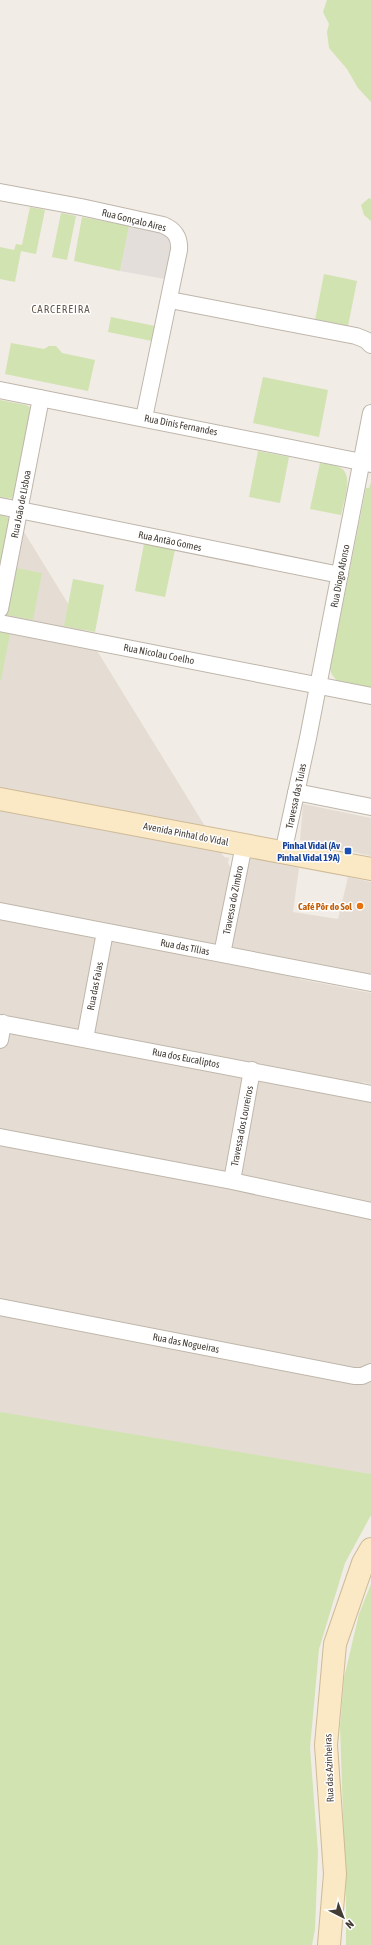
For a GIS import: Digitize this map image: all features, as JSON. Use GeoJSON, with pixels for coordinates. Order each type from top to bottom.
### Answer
{"type":"FeatureCollection","features":[{"type":"Feature","properties":{"kind":"street","name":"Rua Gonçalo Aires"},"geometry":{"type":"LineString","coordinates":[[0,192],[81,207],[170,228],[177,234],[180,243],[170,300],[144,418]]}},
{"type":"Feature","properties":{"kind":"street"},"geometry":{"type":"LineString","coordinates":[[170,300],[356,336],[366,340],[371,345]]}},
{"type":"Feature","properties":{"kind":"street","name":"Rua Dinis Fernandes"},"geometry":{"type":"LineString","coordinates":[[0,390],[366,463]]}},
{"type":"Feature","properties":{"kind":"street","name":"Rua João de Lisboa"},"geometry":{"type":"LineString","coordinates":[[0,609],[41,398]]}},
{"type":"Feature","properties":{"kind":"street","name":"Rua Diogo Afonso"},"geometry":{"type":"LineString","coordinates":[[308,738],[340,575],[366,463],[371,413]]}},
{"type":"Feature","properties":{"kind":"street","name":"Rua Antão Gomes"},"geometry":{"type":"LineString","coordinates":[[0,506],[340,575]]}},
{"type":"Feature","properties":{"kind":"street","name":"Rua Nicolau Coelho"},"geometry":{"type":"LineString","coordinates":[[0,623],[371,696]]}},
{"type":"Feature","properties":{"kind":"street","name":"Travessa das Tuias"},"geometry":{"type":"LineString","coordinates":[[283,852],[308,738]]}},
{"type":"Feature","properties":{"kind":"street"},"geometry":{"type":"LineString","coordinates":[[296,792],[371,807]]}},
{"type":"Feature","properties":{"kind":"street","name":"Avenida Pinhal do Vidal"},"geometry":{"type":"LineString","coordinates":[[0,799],[371,869]]}},
{"type":"Feature","properties":{"kind":"street","name":"Travessa do Zimbro"},"geometry":{"type":"LineString","coordinates":[[222,954],[244,845]]}},
{"type":"Feature","properties":{"kind":"street","name":"Rua das Tílias"},"geometry":{"type":"LineString","coordinates":[[0,911],[371,983]]}},
{"type":"Feature","properties":{"kind":"street","name":"Rua das Faias"},"geometry":{"type":"LineString","coordinates":[[85,1039],[105,932]]}},
{"type":"Feature","properties":{"kind":"street"},"geometry":{"type":"LineString","coordinates":[[0,1040],[1,1023]]}},
{"type":"Feature","properties":{"kind":"street","name":"Rua dos Eucaliptos"},"geometry":{"type":"LineString","coordinates":[[1,1023],[371,1094]]}},
{"type":"Feature","properties":{"kind":"street","name":"Travessa dos Loureiros"},"geometry":{"type":"LineString","coordinates":[[232,1181],[252,1070]]}},
{"type":"Feature","properties":{"kind":"street"},"geometry":{"type":"LineString","coordinates":[[0,1137],[232,1181],[371,1211]]}},
{"type":"Feature","properties":{"kind":"street","name":"Rua das Nogueiras"},"geometry":{"type":"LineString","coordinates":[[0,1307],[354,1376],[362,1376],[371,1372]]}},
{"type":"Feature","properties":{"kind":"street","name":"Rua das Azinheiras"},"geometry":{"type":"LineString","coordinates":[[329,1945],[335,1874],[326,1745],[335,1644],[362,1564],[371,1549]]}},
{"type":"Feature","properties":{"kind":"shaded area"},"geometry":{"type":"Polygon","coordinates":[[[129,226],[161,233],[168,238],[171,245],[165,279],[120,271],[129,226]]]}},
{"type":"Feature","properties":{"kind":"shaded area"},"geometry":{"type":"Polygon","coordinates":[[[0,493],[224,857],[229,858],[228,863],[243,889],[249,858],[299,868],[293,912],[338,919],[348,877],[371,882],[371,975],[286,959],[299,979],[371,993],[371,1084],[362,1082],[371,1097],[371,1474],[0,1416],[0,493]]]}},
{"type":"Feature","properties":{"kind":"shaded area"},"geometry":{"type":"Polygon","coordinates":[[[303,804],[371,818],[371,856],[300,840],[303,804]]]}},
{"type":"Feature","properties":{"kind":"green space"},"geometry":{"type":"Polygon","coordinates":[[[327,0],[371,0],[371,102],[358,88],[347,69],[329,48],[327,32],[329,24],[323,12],[327,0]]]}},
{"type":"Feature","properties":{"kind":"green space"},"geometry":{"type":"Polygon","coordinates":[[[369,198],[371,199],[371,221],[364,215],[361,205],[369,198]]]}},
{"type":"Feature","properties":{"kind":"green space"},"geometry":{"type":"Polygon","coordinates":[[[30,207],[45,210],[36,254],[21,251],[15,282],[0,279],[0,247],[14,250],[16,244],[22,245],[30,207]]]}},
{"type":"Feature","properties":{"kind":"green space"},"geometry":{"type":"Polygon","coordinates":[[[61,213],[76,216],[67,260],[52,257],[61,213]]]}},
{"type":"Feature","properties":{"kind":"green space"},"geometry":{"type":"Polygon","coordinates":[[[82,217],[129,226],[120,271],[74,261],[82,217]]]}},
{"type":"Feature","properties":{"kind":"green space"},"geometry":{"type":"Polygon","coordinates":[[[324,274],[357,281],[348,326],[315,320],[324,274]]]}},
{"type":"Feature","properties":{"kind":"green space"},"geometry":{"type":"Polygon","coordinates":[[[111,317],[155,326],[152,341],[108,332],[111,317]]]}},
{"type":"Feature","properties":{"kind":"green space"},"geometry":{"type":"Polygon","coordinates":[[[11,343],[44,349],[49,346],[56,346],[62,353],[95,360],[88,391],[5,374],[11,343]]]}},
{"type":"Feature","properties":{"kind":"green space"},"geometry":{"type":"Polygon","coordinates":[[[263,377],[328,390],[319,437],[253,423],[263,377]]]}},
{"type":"Feature","properties":{"kind":"green space"},"geometry":{"type":"Polygon","coordinates":[[[0,400],[26,405],[33,409],[14,499],[0,497],[0,400]]]}},
{"type":"Feature","properties":{"kind":"green space"},"geometry":{"type":"Polygon","coordinates":[[[258,451],[289,457],[280,503],[249,497],[258,451]]]}},
{"type":"Feature","properties":{"kind":"green space"},"geometry":{"type":"Polygon","coordinates":[[[320,463],[339,467],[345,472],[347,477],[347,490],[341,515],[310,509],[320,463]]]}},
{"type":"Feature","properties":{"kind":"green space"},"geometry":{"type":"Polygon","coordinates":[[[371,482],[371,689],[346,685],[332,675],[330,669],[366,488],[369,488],[371,482]]]}},
{"type":"Feature","properties":{"kind":"green space"},"geometry":{"type":"Polygon","coordinates":[[[0,515],[11,519],[5,566],[0,565],[0,515]]]}},
{"type":"Feature","properties":{"kind":"green space"},"geometry":{"type":"Polygon","coordinates":[[[144,544],[175,550],[165,597],[135,591],[144,544]]]}},
{"type":"Feature","properties":{"kind":"green space"},"geometry":{"type":"Polygon","coordinates":[[[11,567],[42,573],[33,620],[2,614],[11,567]]]}},
{"type":"Feature","properties":{"kind":"green space"},"geometry":{"type":"Polygon","coordinates":[[[73,579],[104,585],[95,632],[64,626],[73,579]]]}},
{"type":"Feature","properties":{"kind":"green space"},"geometry":{"type":"Polygon","coordinates":[[[0,632],[10,634],[1,680],[0,680],[0,632]]]}},
{"type":"Feature","properties":{"kind":"green space"},"geometry":{"type":"Polygon","coordinates":[[[0,1412],[371,1474],[371,1515],[345,1563],[319,1649],[310,1748],[318,1852],[315,1929],[312,1945],[0,1945],[0,1412]]]}},
{"type":"Feature","properties":{"kind":"green space"},"geometry":{"type":"Polygon","coordinates":[[[371,1584],[371,1945],[346,1945],[340,1727],[344,1678],[359,1614],[371,1584]]]}},
{"type":"Feature","properties":{"kind":"place","name":"Pinhal Vidal (Av Pinhal Vidal 19A)"},"geometry":{"type":"Point","coordinates":[348,851]}},
{"type":"Feature","properties":{"kind":"place","name":"Café Pôr do Sol"},"geometry":{"type":"Point","coordinates":[360,906]}},
{"type":"Feature","properties":{"kind":"district","name":"CARCEREIRA"},"geometry":{"type":"Point","coordinates":[61,309]}}]}
